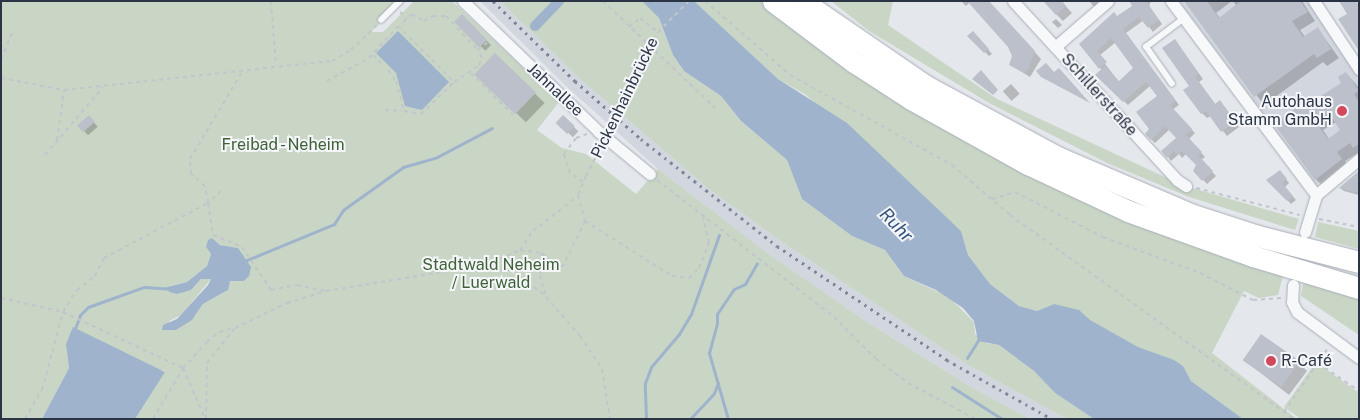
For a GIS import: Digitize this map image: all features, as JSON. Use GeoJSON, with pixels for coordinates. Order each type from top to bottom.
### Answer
{"type":"FeatureCollection","features":[{"type":"Feature","properties":{"kind":"highway"},"geometry":{"type":"LineString","coordinates":[[773,1],[854,62],[910,99],[1028,164],[1128,210],[1253,256],[1359,288]]}},
{"type":"Feature","properties":{"kind":"highway"},"geometry":{"type":"LineString","coordinates":[[802,1],[924,85],[1057,157],[1193,215],[1258,236],[1359,262]]}},
{"type":"Feature","properties":{"kind":"highway"},"geometry":{"type":"LineString","coordinates":[[1330,278],[1359,283]]}},
{"type":"Feature","properties":{"kind":"street","name":"Jahnallee"},"geometry":{"type":"LineString","coordinates":[[463,1],[595,128],[650,174]]}},
{"type":"Feature","properties":{"kind":"street","name":"Schillerstraße"},"geometry":{"type":"LineString","coordinates":[[1013,1],[1177,180],[1186,186]]}},
{"type":"Feature","properties":{"kind":"street"},"geometry":{"type":"LineString","coordinates":[[1056,47],[1108,1]]}},
{"type":"Feature","properties":{"kind":"street"},"geometry":{"type":"LineString","coordinates":[[1171,1],[1316,195]]}},
{"type":"Feature","properties":{"kind":"street"},"geometry":{"type":"LineString","coordinates":[[1314,1],[1359,69]]}},
{"type":"Feature","properties":{"kind":"street"},"geometry":{"type":"LineString","coordinates":[[1305,232],[1316,195],[1359,159]]}},
{"type":"Feature","properties":{"kind":"street"},"geometry":{"type":"LineString","coordinates":[[1292,290],[1296,312],[1359,358]]}},
{"type":"Feature","properties":{"kind":"lane"},"geometry":{"type":"LineString","coordinates":[[381,20],[398,4]]}},
{"type":"Feature","properties":{"kind":"lane"},"geometry":{"type":"LineString","coordinates":[[1172,84],[1146,47],[1183,19]]}},
{"type":"Feature","properties":{"kind":"path"},"geometry":{"type":"LineString","coordinates":[[270,1],[276,65]]}},
{"type":"Feature","properties":{"kind":"path"},"geometry":{"type":"LineString","coordinates":[[603,1],[715,108]]}},
{"type":"Feature","properties":{"kind":"path","name":"Pickenhainbrücke"},"geometry":{"type":"LineString","coordinates":[[578,195],[658,32],[688,1]]}},
{"type":"Feature","properties":{"kind":"path"},"geometry":{"type":"LineString","coordinates":[[707,2],[790,75],[952,165],[991,200],[1294,419]]}},
{"type":"Feature","properties":{"kind":"path"},"geometry":{"type":"LineString","coordinates":[[398,4],[407,18]]}},
{"type":"Feature","properties":{"kind":"path"},"geometry":{"type":"LineString","coordinates":[[385,110],[421,114],[454,82],[471,72],[482,60],[478,50],[446,16],[433,16],[424,22],[412,14],[404,22]]}},
{"type":"Feature","properties":{"kind":"path"},"geometry":{"type":"LineString","coordinates":[[629,27],[640,18],[658,32]]}},
{"type":"Feature","properties":{"kind":"path"},"geometry":{"type":"LineString","coordinates":[[1,78],[64,90],[103,87],[276,65],[332,61],[351,50],[381,20]]}},
{"type":"Feature","properties":{"kind":"path"},"geometry":{"type":"LineString","coordinates":[[327,81],[373,55],[398,26],[454,82]]}},
{"type":"Feature","properties":{"kind":"path"},"geometry":{"type":"LineString","coordinates":[[1,59],[13,31]]}},
{"type":"Feature","properties":{"kind":"path"},"geometry":{"type":"LineString","coordinates":[[478,50],[496,34]]}},
{"type":"Feature","properties":{"kind":"path"},"geometry":{"type":"LineString","coordinates":[[373,55],[384,66]]}},
{"type":"Feature","properties":{"kind":"path"},"geometry":{"type":"LineString","coordinates":[[242,70],[190,159],[191,174],[205,186],[213,235],[242,247],[271,290],[297,285],[326,291]]}},
{"type":"Feature","properties":{"kind":"path"},"geometry":{"type":"LineString","coordinates":[[388,70],[396,81],[404,111]]}},
{"type":"Feature","properties":{"kind":"path"},"geometry":{"type":"LineString","coordinates":[[471,72],[513,115]]}},
{"type":"Feature","properties":{"kind":"path"},"geometry":{"type":"LineString","coordinates":[[45,155],[103,87]]}},
{"type":"Feature","properties":{"kind":"path"},"geometry":{"type":"LineString","coordinates":[[57,140],[64,90]]}},
{"type":"Feature","properties":{"kind":"path"},"geometry":{"type":"LineString","coordinates":[[583,182],[570,173],[564,154],[576,138],[595,128]]}},
{"type":"Feature","properties":{"kind":"path"},"geometry":{"type":"LineString","coordinates":[[650,174],[834,317],[876,359],[908,383],[976,419]]}},
{"type":"Feature","properties":{"kind":"path"},"geometry":{"type":"LineString","coordinates":[[1186,186],[1309,217],[1359,227]]}},
{"type":"Feature","properties":{"kind":"path"},"geometry":{"type":"LineString","coordinates":[[25,419],[42,390],[63,312],[77,290],[95,276],[104,258],[208,203],[221,191]]}},
{"type":"Feature","properties":{"kind":"path"},"geometry":{"type":"LineString","coordinates":[[991,200],[1015,192],[1103,237],[1200,273],[1253,300],[1263,302],[1292,290]]}},
{"type":"Feature","properties":{"kind":"path"},"geometry":{"type":"LineString","coordinates":[[152,419],[183,368],[219,332],[235,328],[286,304],[326,291],[485,265],[520,250],[542,253],[557,266],[562,266],[585,221],[578,195],[533,231],[520,250]]}},
{"type":"Feature","properties":{"kind":"path"},"geometry":{"type":"LineString","coordinates":[[585,221],[672,276],[690,278],[699,268],[709,243],[703,217]]}},
{"type":"Feature","properties":{"kind":"path"},"geometry":{"type":"LineString","coordinates":[[542,253],[540,275],[546,296]]}},
{"type":"Feature","properties":{"kind":"path"},"geometry":{"type":"LineString","coordinates":[[485,265],[515,272],[546,296],[580,336],[602,369],[610,419]]}},
{"type":"Feature","properties":{"kind":"path"},"geometry":{"type":"LineString","coordinates":[[1,298],[63,312],[183,368],[205,419]]}},
{"type":"Feature","properties":{"kind":"path"},"geometry":{"type":"LineString","coordinates":[[205,419],[207,363],[235,328]]}},
{"type":"Feature","properties":{"kind":"path"},"geometry":{"type":"LineString","coordinates":[[1284,412],[1334,340]]}},
{"type":"Feature","properties":{"kind":"path"},"geometry":{"type":"LineString","coordinates":[[1318,363],[1359,391]]}},
{"type":"Feature","properties":{"kind":"shaded area"},"geometry":{"type":"Polygon","coordinates":[[[480,1],[500,1],[579,78],[709,189],[782,242],[968,365],[1067,419],[1030,419],[971,387],[870,324],[770,255],[658,169],[567,87],[480,1]]]}},
{"type":"Feature","properties":{"kind":"shaded area"},"geometry":{"type":"Polygon","coordinates":[[[1179,1],[1308,1],[1359,76],[1359,152],[1315,186],[1179,1]]]}},
{"type":"Feature","properties":{"kind":"green space","name":"Stadtwald Neheim / Luerwald"},"geometry":{"type":"Polygon","coordinates":[[[1,1],[404,1],[371,32],[383,32],[414,1],[452,1],[559,102],[537,130],[562,148],[586,154],[636,194],[658,169],[770,255],[870,324],[971,387],[1030,419],[135,419],[165,371],[67,351],[69,368],[42,419],[1,419],[1,1]],[[212,238],[206,247],[211,254],[207,266],[187,282],[169,286],[191,290],[201,279],[211,279],[181,315],[169,321],[176,330],[196,315],[203,304],[225,292],[229,281],[239,281],[238,248],[220,245],[212,238]]]}},
{"type":"Feature","properties":{"kind":"green space"},"geometry":{"type":"Polygon","coordinates":[[[500,1],[642,1],[648,5],[659,18],[673,55],[684,71],[721,96],[741,121],[787,160],[802,199],[852,236],[885,250],[904,276],[949,297],[974,322],[975,334],[986,343],[999,345],[1034,371],[1055,393],[1094,419],[1067,419],[968,365],[782,242],[709,189],[579,78],[500,1]]]}},
{"type":"Feature","properties":{"kind":"green space"},"geometry":{"type":"Polygon","coordinates":[[[694,1],[764,1],[1109,211],[1283,276],[1278,295],[1259,298],[1244,291],[1212,353],[1297,419],[1243,419],[1191,381],[1054,304],[1037,311],[1019,306],[990,284],[968,255],[961,231],[806,95],[778,79],[694,1]]]}},
{"type":"Feature","properties":{"kind":"green space"},"geometry":{"type":"Polygon","coordinates":[[[831,1],[893,1],[888,25],[997,99],[1182,185],[1299,219],[1295,230],[1189,197],[1107,163],[989,103],[869,31],[831,1]]]}},
{"type":"Feature","properties":{"kind":"green space"},"geometry":{"type":"Polygon","coordinates":[[[1318,222],[1359,231],[1359,249],[1315,237],[1318,222]]]}},
{"type":"Feature","properties":{"kind":"green space"},"geometry":{"type":"Polygon","coordinates":[[[1303,283],[1359,296],[1359,335],[1301,296],[1303,283]]]}},
{"type":"Feature","properties":{"kind":"green space"},"geometry":{"type":"Polygon","coordinates":[[[1316,362],[1359,393],[1359,419],[1301,419],[1284,407],[1316,362]]]}},
{"type":"Feature","properties":{"kind":"water","name":"Ruhr"},"geometry":{"type":"Polygon","coordinates":[[[642,1],[694,1],[778,79],[847,123],[961,231],[968,255],[990,284],[1019,306],[1037,311],[1054,304],[1079,310],[1090,320],[1138,347],[1174,360],[1183,366],[1191,381],[1243,419],[1094,419],[1055,393],[1034,371],[999,345],[978,341],[974,321],[963,308],[936,290],[904,276],[885,250],[852,236],[802,199],[787,160],[741,121],[721,96],[684,71],[673,55],[659,18],[642,1]]]}},
{"type":"Feature","properties":{"kind":"water"},"geometry":{"type":"Polygon","coordinates":[[[398,31],[449,82],[422,110],[405,106],[396,73],[376,53],[398,31]]]}},
{"type":"Feature","properties":{"kind":"water"},"geometry":{"type":"Polygon","coordinates":[[[212,238],[220,245],[238,248],[251,267],[249,276],[244,281],[230,281],[228,290],[203,304],[192,320],[176,330],[162,330],[163,325],[177,319],[208,285],[211,279],[201,279],[191,290],[177,294],[169,292],[167,287],[187,282],[207,266],[211,254],[206,247],[208,240],[212,238]]]}},
{"type":"Feature","properties":{"kind":"water"},"geometry":{"type":"Polygon","coordinates":[[[73,327],[165,372],[135,419],[42,419],[69,368],[66,344],[73,327]]]}},
{"type":"Feature","properties":{"kind":"building"},"geometry":{"type":"Polygon","coordinates":[[[967,1],[989,1],[1035,51],[1028,70],[1024,73],[1009,65],[1012,56],[1008,47],[967,1]]]}},
{"type":"Feature","properties":{"kind":"building"},"geometry":{"type":"Polygon","coordinates":[[[1043,1],[1062,1],[1066,6],[1056,15],[1043,1]]]}},
{"type":"Feature","properties":{"kind":"building"},"geometry":{"type":"Polygon","coordinates":[[[1129,1],[1146,1],[1159,20],[1148,28],[1139,17],[1123,29],[1176,101],[1170,105],[1192,129],[1186,135],[1202,152],[1198,155],[1213,171],[1202,181],[1193,171],[1196,165],[1182,151],[1178,155],[1174,151],[1167,158],[1161,151],[1176,138],[1165,126],[1151,140],[1145,134],[1149,129],[1136,112],[1157,96],[1146,82],[1123,102],[1095,75],[1105,66],[1119,81],[1133,68],[1111,38],[1097,51],[1107,62],[1099,69],[1079,44],[1114,12],[1117,16],[1132,6],[1129,1]]]}},
{"type":"Feature","properties":{"kind":"building"},"geometry":{"type":"Polygon","coordinates":[[[1184,1],[1207,1],[1219,18],[1241,1],[1300,1],[1308,12],[1292,21],[1303,37],[1318,27],[1331,49],[1317,58],[1314,54],[1254,97],[1184,1]]]}},
{"type":"Feature","properties":{"kind":"building"},"geometry":{"type":"Polygon","coordinates":[[[1339,1],[1356,1],[1359,5],[1359,51],[1338,19],[1347,14],[1339,1]]]}},
{"type":"Feature","properties":{"kind":"building"},"geometry":{"type":"Polygon","coordinates":[[[462,14],[487,40],[479,48],[454,22],[462,14]]]}},
{"type":"Feature","properties":{"kind":"building"},"geometry":{"type":"Polygon","coordinates":[[[973,31],[989,49],[984,53],[967,36],[973,31]]]}},
{"type":"Feature","properties":{"kind":"building"},"geometry":{"type":"Polygon","coordinates":[[[1175,39],[1199,74],[1195,77],[1215,104],[1220,100],[1235,122],[1221,132],[1206,111],[1201,114],[1183,90],[1189,86],[1162,48],[1175,39]]]}},
{"type":"Feature","properties":{"kind":"building"},"geometry":{"type":"Polygon","coordinates":[[[495,53],[536,93],[515,114],[474,75],[495,53]]]}},
{"type":"Feature","properties":{"kind":"building"},"geometry":{"type":"Polygon","coordinates":[[[1046,63],[1054,72],[1059,68],[1090,103],[1041,77],[1036,71],[1046,63]]]}},
{"type":"Feature","properties":{"kind":"building"},"geometry":{"type":"Polygon","coordinates":[[[981,70],[998,90],[993,95],[972,79],[981,70]]]}},
{"type":"Feature","properties":{"kind":"building"},"geometry":{"type":"Polygon","coordinates":[[[1346,72],[1359,91],[1354,94],[1359,102],[1359,144],[1353,148],[1350,143],[1337,152],[1342,159],[1315,180],[1274,124],[1307,100],[1310,103],[1341,83],[1338,77],[1346,72]],[[1329,113],[1315,121],[1328,139],[1340,130],[1329,113]]]}},
{"type":"Feature","properties":{"kind":"building"},"geometry":{"type":"Polygon","coordinates":[[[89,115],[95,122],[83,132],[77,125],[89,115]]]}},
{"type":"Feature","properties":{"kind":"building"},"geometry":{"type":"Polygon","coordinates":[[[563,115],[575,126],[567,134],[555,123],[563,115]]]}},
{"type":"Feature","properties":{"kind":"building"},"geometry":{"type":"Polygon","coordinates":[[[1280,170],[1287,179],[1282,183],[1293,196],[1287,201],[1266,180],[1280,170]]]}},
{"type":"Feature","properties":{"kind":"building"},"geometry":{"type":"Polygon","coordinates":[[[1359,171],[1359,193],[1339,188],[1359,171]]]}},
{"type":"Feature","properties":{"kind":"building","name":"R-Café"},"geometry":{"type":"Polygon","coordinates":[[[1261,334],[1300,361],[1281,387],[1243,360],[1261,334]]]}},
{"type":"Feature","properties":{"kind":"waterway"},"geometry":{"type":"LineString","coordinates":[[535,26],[559,1]]}},
{"type":"Feature","properties":{"kind":"waterway"},"geometry":{"type":"LineString","coordinates":[[242,262],[334,224],[343,210],[403,167],[437,157],[492,128]]}},
{"type":"Feature","properties":{"kind":"waterway"},"geometry":{"type":"LineString","coordinates":[[646,419],[645,383],[651,367],[679,334],[691,314],[719,235]]}},
{"type":"Feature","properties":{"kind":"waterway"},"geometry":{"type":"LineString","coordinates":[[728,419],[709,353],[717,324],[717,314],[734,289],[745,284],[757,263]]}},
{"type":"Feature","properties":{"kind":"waterway"},"geometry":{"type":"LineString","coordinates":[[74,331],[80,315],[88,307],[144,287],[170,289]]}},
{"type":"Feature","properties":{"kind":"waterway"},"geometry":{"type":"LineString","coordinates":[[967,358],[980,337]]}},
{"type":"Feature","properties":{"kind":"waterway"},"geometry":{"type":"LineString","coordinates":[[690,419],[714,393],[718,383]]}},
{"type":"Feature","properties":{"kind":"waterway"},"geometry":{"type":"LineString","coordinates":[[952,387],[1002,419]]}},
{"type":"Feature","properties":{"kind":"railway"},"geometry":{"type":"LineString","coordinates":[[493,1],[575,81],[641,139],[777,246],[947,360],[1052,419]]}},
{"type":"Feature","properties":{"kind":"place","name":"Autohaus Stamm GmbH"},"geometry":{"type":"Point","coordinates":[1342,111]}},
{"type":"Feature","properties":{"kind":"place","name":"R-Café"},"geometry":{"type":"Point","coordinates":[1271,361]}},
{"type":"Feature","properties":{"kind":"park label","name":"Freibad - Neheim"},"geometry":{"type":"Point","coordinates":[283,145]}}]}
